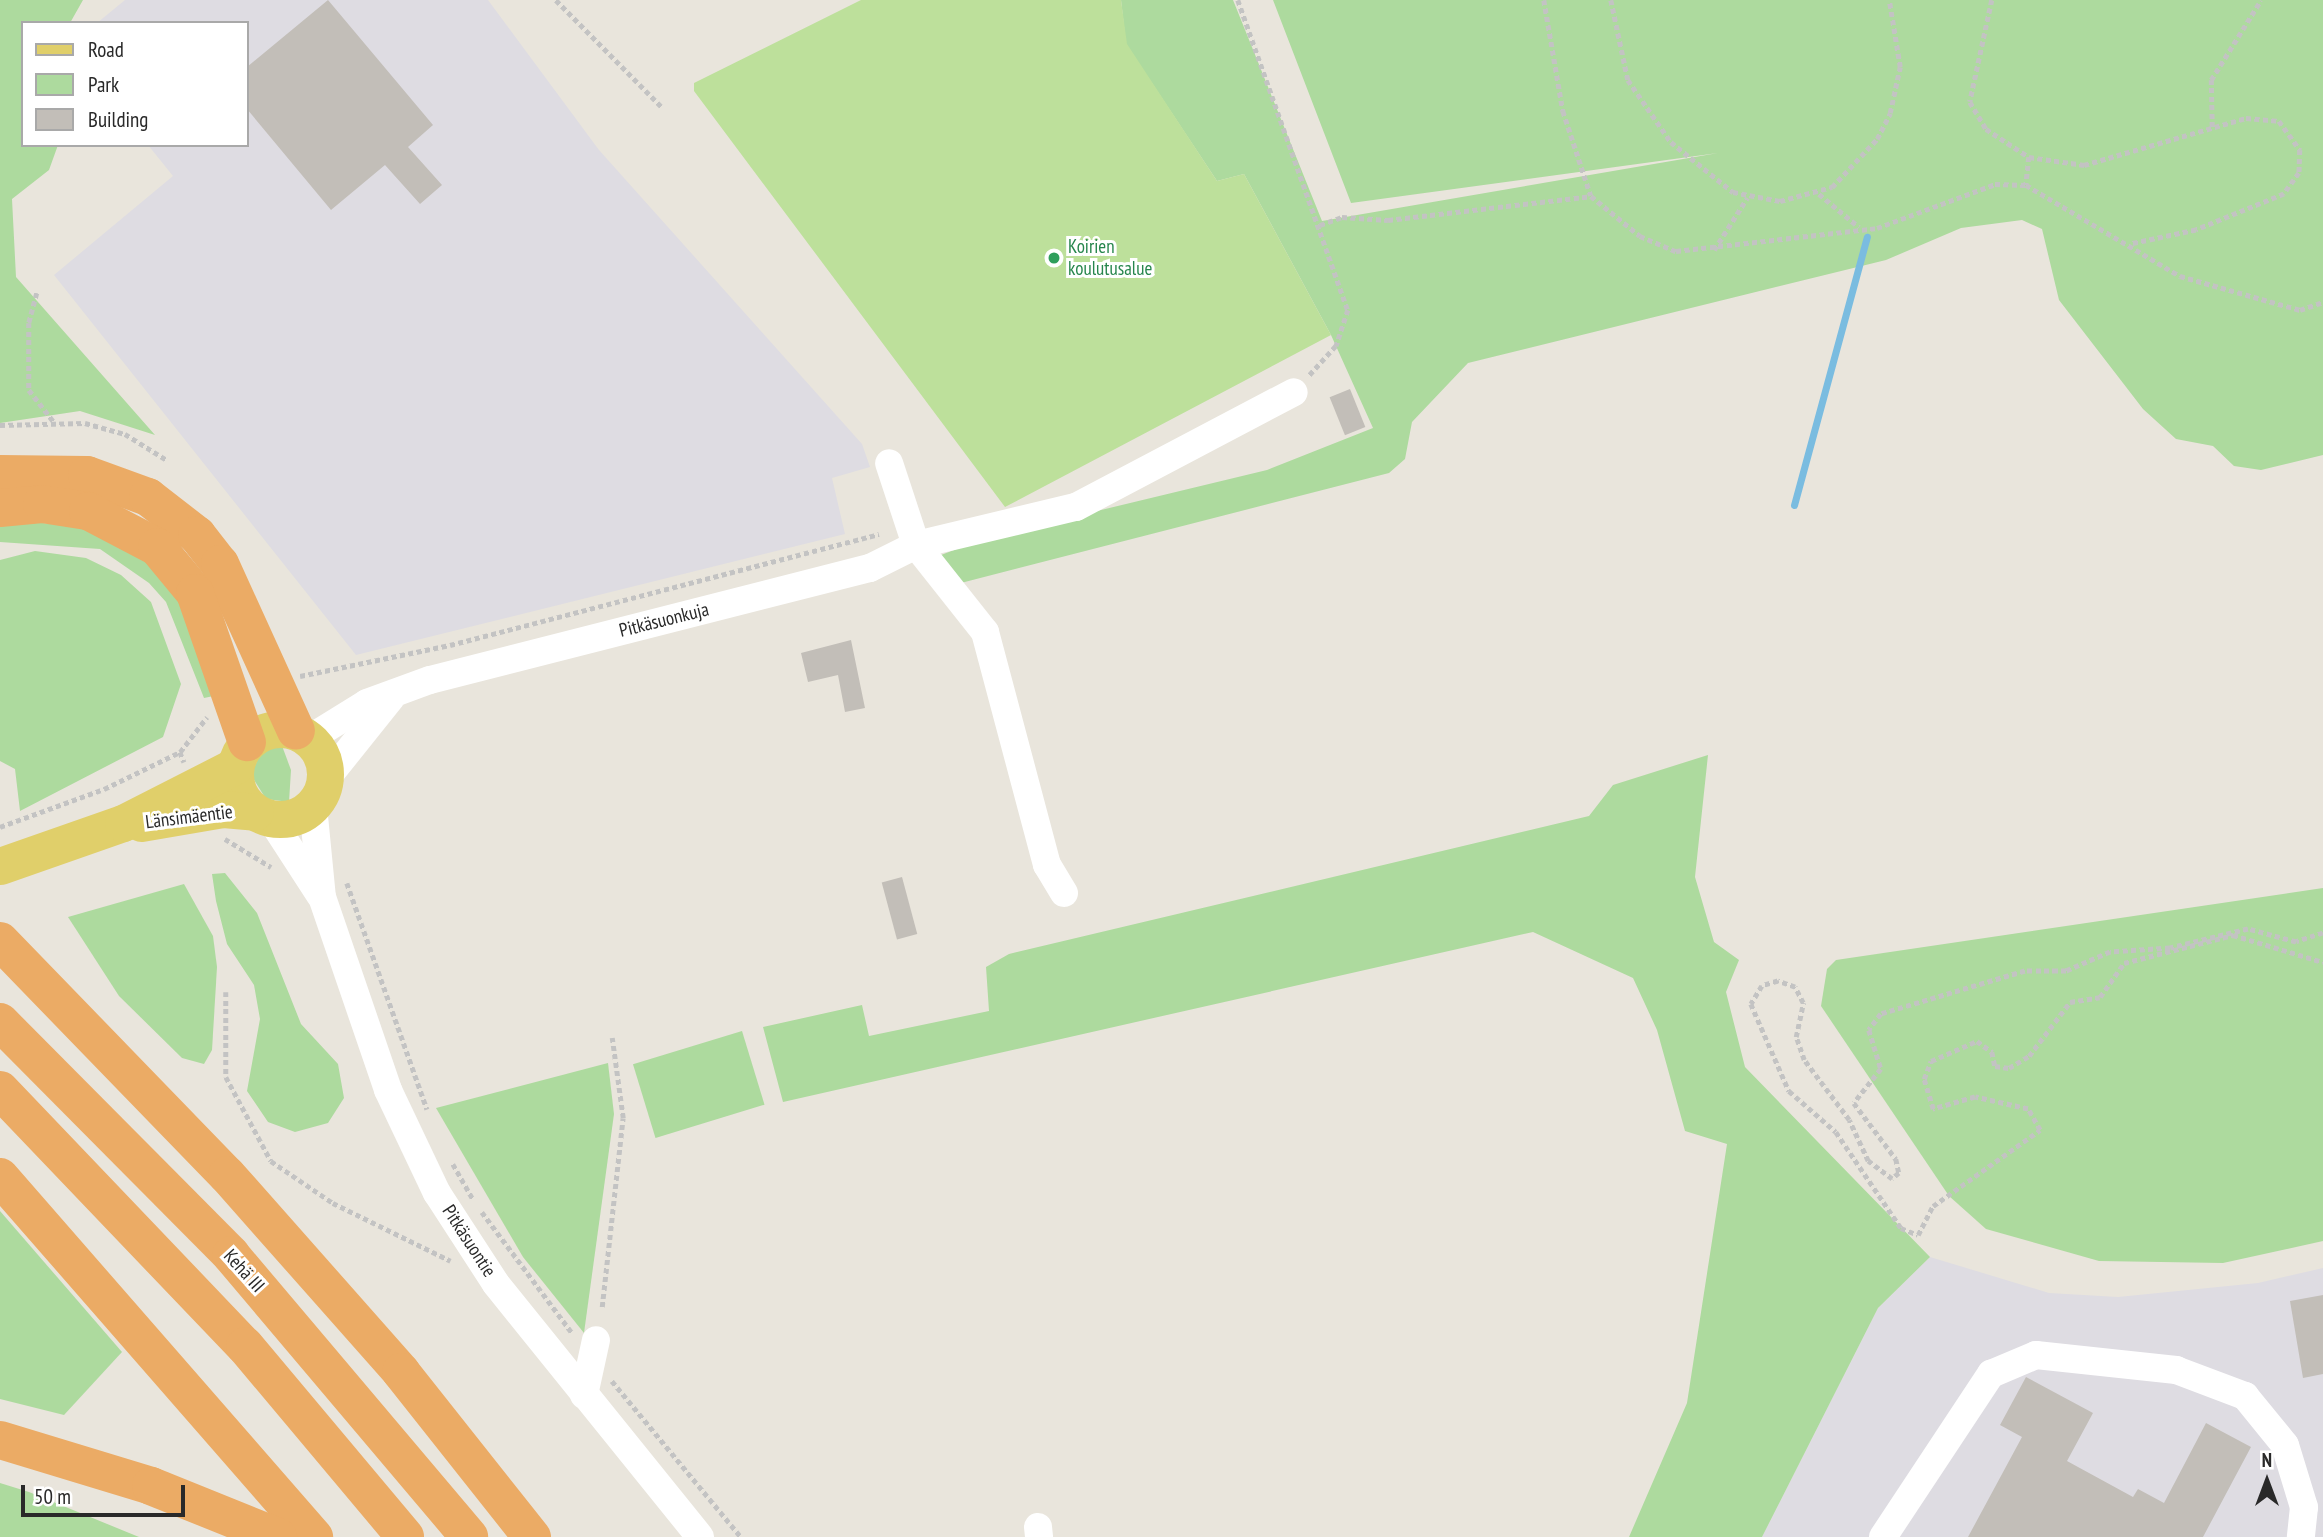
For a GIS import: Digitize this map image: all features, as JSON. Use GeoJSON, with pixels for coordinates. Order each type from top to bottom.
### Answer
{"type":"FeatureCollection","features":[{"type":"Feature","properties":{"kind":"highway"},"geometry":{"type":"LineString","coordinates":[[0,474],[87,475],[148,497],[173,514],[220,564],[253,691],[241,754]]}},
{"type":"Feature","properties":{"kind":"highway"},"geometry":{"type":"LineString","coordinates":[[0,508],[42,504],[88,511],[156,547],[195,593],[253,691],[303,735]]}},
{"type":"Feature","properties":{"kind":"highway"},"geometry":{"type":"LineString","coordinates":[[0,941],[236,1185],[401,1372],[532,1537]]}},
{"type":"Feature","properties":{"kind":"highway","name":"Kehä III"},"geometry":{"type":"LineString","coordinates":[[0,1022],[240,1265],[468,1537]]}},
{"type":"Feature","properties":{"kind":"highway"},"geometry":{"type":"LineString","coordinates":[[0,1090],[237,1337],[405,1537]]}},
{"type":"Feature","properties":{"kind":"highway"},"geometry":{"type":"LineString","coordinates":[[0,1177],[314,1537]]}},
{"type":"Feature","properties":{"kind":"highway"},"geometry":{"type":"LineString","coordinates":[[0,1440],[151,1486],[278,1537]]}},
{"type":"Feature","properties":{"kind":"main road"},"geometry":{"type":"LineString","coordinates":[[262,732],[303,735],[322,757],[319,792],[300,815],[262,815],[238,792],[241,754],[262,732]]}},
{"type":"Feature","properties":{"kind":"main road","name":"Länsimäentie"},"geometry":{"type":"LineString","coordinates":[[0,866],[123,823],[241,754]]}},
{"type":"Feature","properties":{"kind":"main road","name":"Länsimäentie"},"geometry":{"type":"LineString","coordinates":[[123,823],[155,824],[223,809],[262,815]]}},
{"type":"Feature","properties":{"kind":"street","name":"Pitkäsuonkuja"},"geometry":{"type":"LineString","coordinates":[[303,735],[367,704],[391,698],[455,673],[870,568],[913,535],[1076,506],[1294,392]]}},
{"type":"Feature","properties":{"kind":"street"},"geometry":{"type":"LineString","coordinates":[[889,463],[913,535],[985,632],[1047,865],[1063,893]]}},
{"type":"Feature","properties":{"kind":"street","name":"Pitkäsuonkuja"},"geometry":{"type":"LineString","coordinates":[[319,792],[391,698]]}},
{"type":"Feature","properties":{"kind":"street","name":"Pitkäsuontie"},"geometry":{"type":"LineString","coordinates":[[319,792],[322,897],[388,1090],[437,1192],[496,1284],[700,1537]]}},
{"type":"Feature","properties":{"kind":"street","name":"Pitkäsuontie"},"geometry":{"type":"LineString","coordinates":[[262,815],[322,897]]}},
{"type":"Feature","properties":{"kind":"street"},"geometry":{"type":"LineString","coordinates":[[584,1395],[596,1340]]}},
{"type":"Feature","properties":{"kind":"street"},"geometry":{"type":"LineString","coordinates":[[1883,1537],[1991,1374],[2036,1355],[2176,1370],[2245,1396],[2285,1445],[2304,1507],[2301,1537]]}},
{"type":"Feature","properties":{"kind":"path"},"geometry":{"type":"LineString","coordinates":[[556,0],[663,108]]}},
{"type":"Feature","properties":{"kind":"path"},"geometry":{"type":"LineString","coordinates":[[1238,0],[1348,310],[1336,346],[1294,392]]}},
{"type":"Feature","properties":{"kind":"path"},"geometry":{"type":"LineString","coordinates":[[1544,0],[1563,111],[1591,197],[1640,236],[1676,251],[1714,250],[1860,228],[1877,228],[1996,184],[2026,185],[2088,227],[2129,244],[2180,275],[2300,310],[2323,302]]}},
{"type":"Feature","properties":{"kind":"path"},"geometry":{"type":"LineString","coordinates":[[1611,0],[1628,80],[1654,122],[1706,176],[1747,198],[1819,194],[1863,159],[1890,113],[1900,67],[1889,0]]}},
{"type":"Feature","properties":{"kind":"path"},"geometry":{"type":"LineString","coordinates":[[1992,0],[1970,102],[1986,129],[2029,157],[2084,165],[2246,118],[2279,121],[2300,150],[2299,173],[2284,194],[2196,230],[2129,244]]}},
{"type":"Feature","properties":{"kind":"path"},"geometry":{"type":"LineString","coordinates":[[2212,127],[2211,80],[2262,0]]}},
{"type":"Feature","properties":{"kind":"path"},"geometry":{"type":"LineString","coordinates":[[2026,185],[2029,157]]}},
{"type":"Feature","properties":{"kind":"path"},"geometry":{"type":"LineString","coordinates":[[1819,194],[1860,228]]}},
{"type":"Feature","properties":{"kind":"path"},"geometry":{"type":"LineString","coordinates":[[1320,225],[1342,217],[1400,219],[1591,197]]}},
{"type":"Feature","properties":{"kind":"path"},"geometry":{"type":"LineString","coordinates":[[1714,250],[1747,198]]}},
{"type":"Feature","properties":{"kind":"path"},"geometry":{"type":"LineString","coordinates":[[37,293],[29,323],[29,390],[54,422]]}},
{"type":"Feature","properties":{"kind":"path"},"geometry":{"type":"LineString","coordinates":[[0,425],[54,422],[125,434],[167,460]]}},
{"type":"Feature","properties":{"kind":"path"},"geometry":{"type":"LineString","coordinates":[[180,752],[215,709],[253,691],[913,535]]}},
{"type":"Feature","properties":{"kind":"path"},"geometry":{"type":"LineString","coordinates":[[2323,933],[2296,942],[2248,929],[2170,948],[2110,952],[2066,971],[2025,971],[1881,1014],[1869,1030],[1881,1069],[1854,1103],[1896,1159],[1899,1173],[1892,1179],[1868,1161],[1849,1120],[1804,1060],[1797,1037],[1803,1003],[1795,987],[1778,981],[1762,986],[1751,1004],[1789,1091],[1836,1132],[1901,1228],[1918,1235],[1933,1206],[2040,1130],[2028,1109],[1975,1097],[1933,1109],[1924,1079],[1931,1061],[1977,1041],[1992,1052],[1996,1066],[2009,1068],[2029,1056],[2070,1002],[2100,998],[2124,963],[2233,935],[2323,962]]}},
{"type":"Feature","properties":{"kind":"path"},"geometry":{"type":"LineString","coordinates":[[226,992],[226,1077],[271,1161],[333,1203],[496,1284]]}},
{"type":"Feature","properties":{"kind":"path"},"geometry":{"type":"LineString","coordinates":[[602,1307],[623,1118],[612,1038]]}},
{"type":"Feature","properties":{"kind":"shaded area"},"geometry":{"type":"Polygon","coordinates":[[[125,0],[488,0],[599,150],[862,444],[870,467],[832,478],[845,534],[356,655],[54,275],[173,176],[150,147],[248,147],[248,21],[99,21],[125,0]]]}},
{"type":"Feature","properties":{"kind":"shaded area"},"geometry":{"type":"Polygon","coordinates":[[[1930,1257],[2049,1293],[2118,1297],[2258,1283],[2323,1268],[2323,1537],[1762,1537],[1878,1308],[1930,1257]]]}},
{"type":"Feature","properties":{"kind":"green space"},"geometry":{"type":"Polygon","coordinates":[[[0,0],[83,0],[71,21],[21,21],[21,147],[57,147],[49,170],[12,199],[16,277],[155,435],[80,411],[0,423],[0,0]]]}},
{"type":"Feature","properties":{"kind":"green space","name":"Koirien koulutusalue"},"geometry":{"type":"Polygon","coordinates":[[[861,0],[1121,0],[1127,44],[1217,181],[1244,174],[1331,335],[1005,507],[694,91],[694,83],[861,0]]]}},
{"type":"Feature","properties":{"kind":"green space"},"geometry":{"type":"Polygon","coordinates":[[[1121,0],[1233,0],[1322,221],[1718,153],[1351,203],[1273,0],[2323,0],[2323,455],[2261,470],[2234,466],[2213,446],[2176,439],[2143,409],[2059,300],[2042,229],[2022,220],[1961,228],[1886,260],[1468,363],[1412,422],[1405,459],[1389,473],[957,584],[936,557],[985,538],[1267,470],[1373,428],[1331,335],[1244,174],[1217,181],[1126,44],[1121,0]]]}},
{"type":"Feature","properties":{"kind":"green space"},"geometry":{"type":"Polygon","coordinates":[[[18,520],[101,530],[153,563],[188,606],[223,694],[204,698],[166,602],[149,583],[100,549],[0,542],[0,524],[18,520]]]}},
{"type":"Feature","properties":{"kind":"green space"},"geometry":{"type":"Polygon","coordinates":[[[35,551],[86,558],[121,575],[151,602],[181,684],[163,737],[20,811],[15,769],[0,761],[0,560],[35,551]]]}},
{"type":"Feature","properties":{"kind":"green space"},"geometry":{"type":"Polygon","coordinates":[[[281,743],[291,770],[289,802],[266,799],[251,775],[261,752],[281,743]]]}},
{"type":"Feature","properties":{"kind":"green space"},"geometry":{"type":"Polygon","coordinates":[[[1708,755],[1695,877],[1714,942],[1739,960],[1726,992],[1745,1067],[1930,1257],[1878,1308],[1762,1537],[1629,1537],[1687,1403],[1727,1144],[1685,1131],[1657,1030],[1633,978],[1533,932],[783,1102],[763,1027],[862,1005],[869,1036],[989,1011],[986,967],[1009,954],[1589,816],[1613,785],[1708,755]]]}},
{"type":"Feature","properties":{"kind":"green space"},"geometry":{"type":"Polygon","coordinates":[[[225,873],[257,913],[301,1024],[338,1064],[344,1098],[328,1123],[295,1132],[268,1122],[247,1091],[260,1019],[254,985],[227,944],[216,901],[212,874],[225,873]]]}},
{"type":"Feature","properties":{"kind":"green space"},"geometry":{"type":"Polygon","coordinates":[[[184,884],[213,936],[217,967],[212,1050],[204,1064],[182,1058],[119,996],[68,917],[184,884]]]}},
{"type":"Feature","properties":{"kind":"green space"},"geometry":{"type":"Polygon","coordinates":[[[2323,888],[2323,1241],[2223,1263],[2099,1261],[1986,1229],[1949,1196],[1821,1006],[1827,969],[1836,960],[2323,888]]]}},
{"type":"Feature","properties":{"kind":"green space"},"geometry":{"type":"Polygon","coordinates":[[[742,1031],[765,1105],[655,1138],[633,1064],[742,1031]]]}},
{"type":"Feature","properties":{"kind":"green space"},"geometry":{"type":"Polygon","coordinates":[[[608,1063],[614,1114],[584,1333],[523,1257],[436,1108],[608,1063]]]}},
{"type":"Feature","properties":{"kind":"green space"},"geometry":{"type":"Polygon","coordinates":[[[0,1211],[122,1352],[64,1415],[0,1399],[0,1211]]]}},
{"type":"Feature","properties":{"kind":"green space"},"geometry":{"type":"Polygon","coordinates":[[[0,1483],[29,1492],[139,1537],[0,1537],[0,1483]]]}},
{"type":"Feature","properties":{"kind":"building"},"geometry":{"type":"Polygon","coordinates":[[[328,0],[433,125],[408,147],[442,185],[420,204],[385,165],[331,210],[248,110],[248,66],[328,0]]]}},
{"type":"Feature","properties":{"kind":"building"},"geometry":{"type":"Polygon","coordinates":[[[1350,389],[1365,427],[1345,435],[1330,397],[1350,389]]]}},
{"type":"Feature","properties":{"kind":"building"},"geometry":{"type":"Polygon","coordinates":[[[851,640],[865,708],[845,712],[838,675],[808,682],[801,653],[851,640]]]}},
{"type":"Feature","properties":{"kind":"building"},"geometry":{"type":"Polygon","coordinates":[[[902,877],[917,934],[897,939],[882,882],[902,877]]]}},
{"type":"Feature","properties":{"kind":"building"},"geometry":{"type":"Polygon","coordinates":[[[2323,1295],[2323,1374],[2303,1378],[2290,1301],[2323,1295]]]}},
{"type":"Feature","properties":{"kind":"building"},"geometry":{"type":"Polygon","coordinates":[[[2026,1377],[2093,1413],[2067,1461],[2133,1497],[2138,1489],[2164,1503],[2206,1423],[2251,1447],[2203,1537],[1968,1537],[2022,1437],[2000,1425],[2026,1377]]]}},
{"type":"Feature","properties":{"kind":"waterway"},"geometry":{"type":"LineString","coordinates":[[1794,505],[1867,237]]}},
{"type":"Feature","properties":{"kind":"place","name":"Koirien koulutusalue"},"geometry":{"type":"Point","coordinates":[1054,258]}}]}
